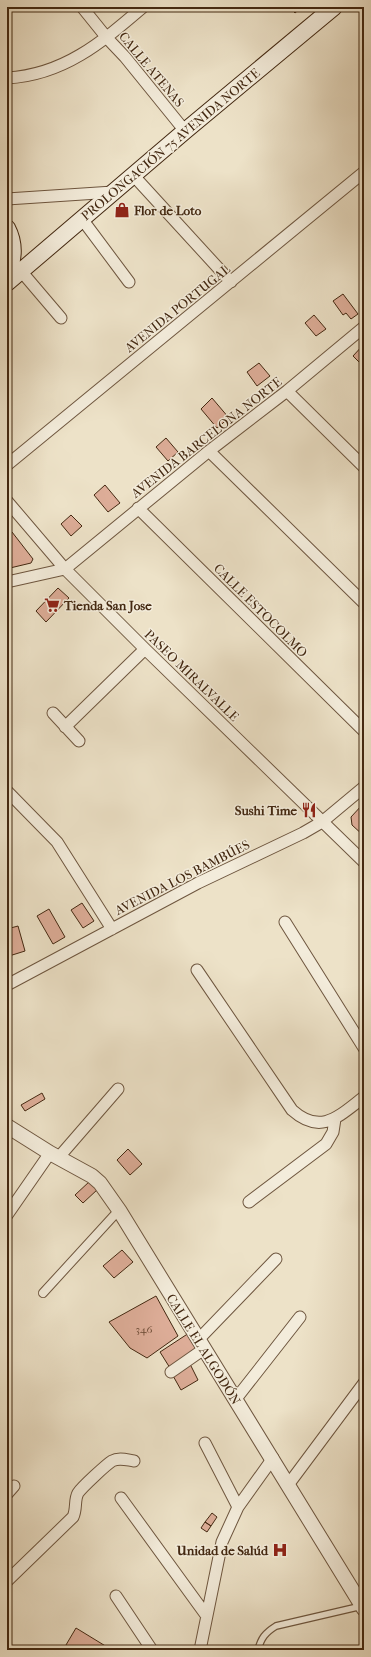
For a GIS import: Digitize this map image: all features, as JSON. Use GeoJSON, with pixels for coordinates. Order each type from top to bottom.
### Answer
{"type":"FeatureCollection","features":[{"type":"Feature","properties":{"kind":"main road","name":"PROLONGACIÓN 75 AVENIDA NORTE"},"geometry":{"type":"LineString","coordinates":[[7,282],[334,7]]}},
{"type":"Feature","properties":{"kind":"main road"},"geometry":{"type":"LineString","coordinates":[[7,228],[11,236],[14,257],[7,282]]}},
{"type":"Feature","properties":{"kind":"street","name":"CALLE ATENAS"},"geometry":{"type":"LineString","coordinates":[[82,7],[107,38],[125,56],[185,131]]}},
{"type":"Feature","properties":{"kind":"street"},"geometry":{"type":"LineString","coordinates":[[7,78],[27,77],[46,72],[68,63],[107,38],[143,7]]}},
{"type":"Feature","properties":{"kind":"street","name":"AVENIDA PORTUGAL"},"geometry":{"type":"LineString","coordinates":[[7,465],[364,172]]}},
{"type":"Feature","properties":{"kind":"street"},"geometry":{"type":"LineString","coordinates":[[133,175],[231,282]]}},
{"type":"Feature","properties":{"kind":"street"},"geometry":{"type":"LineString","coordinates":[[7,199],[113,192]]}},
{"type":"Feature","properties":{"kind":"street"},"geometry":{"type":"LineString","coordinates":[[82,219],[129,282]]}},
{"type":"Feature","properties":{"kind":"street"},"geometry":{"type":"LineString","coordinates":[[21,271],[61,318]]}},
{"type":"Feature","properties":{"kind":"street","name":"AVENIDA BARCELONA NORTE"},"geometry":{"type":"LineString","coordinates":[[65,569],[138,508],[287,391],[364,327]]}},
{"type":"Feature","properties":{"kind":"street"},"geometry":{"type":"LineString","coordinates":[[287,391],[364,467]]}},
{"type":"Feature","properties":{"kind":"street"},"geometry":{"type":"LineString","coordinates":[[209,451],[364,603]]}},
{"type":"Feature","properties":{"kind":"street","name":"PASEO MIRALVALLE"},"geometry":{"type":"LineString","coordinates":[[7,501],[65,569],[144,649],[364,862]]}},
{"type":"Feature","properties":{"kind":"street","name":"CALLE ESTOCOLMO"},"geometry":{"type":"LineString","coordinates":[[138,508],[364,731]]}},
{"type":"Feature","properties":{"kind":"street"},"geometry":{"type":"LineString","coordinates":[[7,582],[65,569]]}},
{"type":"Feature","properties":{"kind":"street"},"geometry":{"type":"LineString","coordinates":[[65,727],[144,649]]}},
{"type":"Feature","properties":{"kind":"street"},"geometry":{"type":"LineString","coordinates":[[52,713],[79,742]]}},
{"type":"Feature","properties":{"kind":"street","name":"AVENIDA LOS BAMBÚES"},"geometry":{"type":"LineString","coordinates":[[7,985],[198,883],[303,833],[322,822],[364,787]]}},
{"type":"Feature","properties":{"kind":"street"},"geometry":{"type":"LineString","coordinates":[[7,791],[57,842],[112,929]]}},
{"type":"Feature","properties":{"kind":"street"},"geometry":{"type":"LineString","coordinates":[[286,922],[364,1048]]}},
{"type":"Feature","properties":{"kind":"street"},"geometry":{"type":"LineString","coordinates":[[197,970],[292,1110],[300,1117],[310,1122],[322,1123],[335,1119],[364,1097]]}},
{"type":"Feature","properties":{"kind":"street"},"geometry":{"type":"LineString","coordinates":[[7,1215],[54,1155],[118,1089]]}},
{"type":"Feature","properties":{"kind":"street"},"geometry":{"type":"LineString","coordinates":[[249,1202],[326,1144],[334,1132],[335,1119]]}},
{"type":"Feature","properties":{"kind":"street","name":"CALLE EL ALGODÓN"},"geometry":{"type":"LineString","coordinates":[[7,1126],[100,1183],[119,1210],[363,1608]]}},
{"type":"Feature","properties":{"kind":"street"},"geometry":{"type":"LineString","coordinates":[[43,1294],[119,1210]]}},
{"type":"Feature","properties":{"kind":"street"},"geometry":{"type":"LineString","coordinates":[[171,1372],[201,1344],[276,1259]]}},
{"type":"Feature","properties":{"kind":"street"},"geometry":{"type":"LineString","coordinates":[[235,1400],[300,1317]]}},
{"type":"Feature","properties":{"kind":"street"},"geometry":{"type":"LineString","coordinates":[[288,1485],[364,1383]]}},
{"type":"Feature","properties":{"kind":"street"},"geometry":{"type":"LineString","coordinates":[[205,1443],[238,1507]]}},
{"type":"Feature","properties":{"kind":"street"},"geometry":{"type":"LineString","coordinates":[[200,1650],[222,1542],[238,1507],[272,1458]]}},
{"type":"Feature","properties":{"kind":"street"},"geometry":{"type":"LineString","coordinates":[[7,1580],[73,1517],[76,1510],[76,1499],[81,1488],[112,1461],[122,1459],[134,1462]]}},
{"type":"Feature","properties":{"kind":"street"},"geometry":{"type":"LineString","coordinates":[[121,1498],[206,1615]]}},
{"type":"Feature","properties":{"kind":"street"},"geometry":{"type":"LineString","coordinates":[[116,1596],[152,1650]]}},
{"type":"Feature","properties":{"kind":"lane"},"geometry":{"type":"LineString","coordinates":[[258,1650],[261,1639],[267,1632],[276,1626],[363,1608]]}},
{"type":"Feature","properties":{"kind":"building"},"geometry":{"type":"Polygon","coordinates":[[[289,7],[302,7],[295,13],[289,7]]]}},
{"type":"Feature","properties":{"kind":"building","name":"Flor de Loto"},"geometry":{"type":"Polygon","coordinates":[[[121,204],[128,212],[122,217],[115,208],[121,204]]]}},
{"type":"Feature","properties":{"kind":"building"},"geometry":{"type":"Polygon","coordinates":[[[343,294],[358,314],[351,319],[346,313],[343,315],[333,301],[343,294]]]}},
{"type":"Feature","properties":{"kind":"building"},"geometry":{"type":"Polygon","coordinates":[[[314,315],[326,329],[316,336],[305,323],[314,315]]]}},
{"type":"Feature","properties":{"kind":"building"},"geometry":{"type":"Polygon","coordinates":[[[364,344],[364,357],[359,362],[353,356],[364,344]]]}},
{"type":"Feature","properties":{"kind":"building"},"geometry":{"type":"Polygon","coordinates":[[[259,363],[270,376],[257,386],[247,372],[259,363]]]}},
{"type":"Feature","properties":{"kind":"building"},"geometry":{"type":"Polygon","coordinates":[[[212,398],[229,418],[217,428],[201,409],[212,398]]]}},
{"type":"Feature","properties":{"kind":"building"},"geometry":{"type":"Polygon","coordinates":[[[166,438],[178,452],[168,461],[156,447],[166,438]]]}},
{"type":"Feature","properties":{"kind":"building"},"geometry":{"type":"Polygon","coordinates":[[[105,485],[120,503],[108,512],[94,495],[105,485]]]}},
{"type":"Feature","properties":{"kind":"building"},"geometry":{"type":"Polygon","coordinates":[[[71,515],[82,526],[71,536],[61,524],[71,515]]]}},
{"type":"Feature","properties":{"kind":"building"},"geometry":{"type":"Polygon","coordinates":[[[12,532],[33,559],[31,563],[10,568],[7,560],[7,536],[12,532]]]}},
{"type":"Feature","properties":{"kind":"building","name":"Tienda San Jose"},"geometry":{"type":"Polygon","coordinates":[[[58,588],[69,598],[46,622],[36,611],[58,588]]]}},
{"type":"Feature","properties":{"kind":"building"},"geometry":{"type":"Polygon","coordinates":[[[363,804],[364,814],[360,818],[364,822],[364,836],[352,825],[351,817],[363,804]]]}},
{"type":"Feature","properties":{"kind":"building"},"geometry":{"type":"Polygon","coordinates":[[[82,903],[94,921],[83,928],[71,910],[82,903]]]}},
{"type":"Feature","properties":{"kind":"building"},"geometry":{"type":"Polygon","coordinates":[[[49,909],[65,937],[53,944],[37,916],[49,909]]]}},
{"type":"Feature","properties":{"kind":"building"},"geometry":{"type":"Polygon","coordinates":[[[18,926],[25,951],[9,956],[7,951],[7,929],[18,926]]]}},
{"type":"Feature","properties":{"kind":"building"},"geometry":{"type":"Polygon","coordinates":[[[42,1093],[45,1099],[25,1111],[21,1105],[42,1093]]]}},
{"type":"Feature","properties":{"kind":"building"},"geometry":{"type":"Polygon","coordinates":[[[128,1149],[142,1164],[130,1175],[117,1160],[128,1149]]]}},
{"type":"Feature","properties":{"kind":"building"},"geometry":{"type":"Polygon","coordinates":[[[90,1181],[98,1189],[83,1203],[75,1195],[90,1181]]]}},
{"type":"Feature","properties":{"kind":"building"},"geometry":{"type":"Polygon","coordinates":[[[122,1250],[133,1262],[114,1278],[103,1266],[122,1250]]]}},
{"type":"Feature","properties":{"kind":"building"},"geometry":{"type":"Polygon","coordinates":[[[156,1296],[178,1336],[147,1358],[130,1348],[109,1322],[156,1296]]]}},
{"type":"Feature","properties":{"kind":"building"},"geometry":{"type":"Polygon","coordinates":[[[189,1333],[199,1348],[170,1368],[160,1352],[189,1333]]]}},
{"type":"Feature","properties":{"kind":"building"},"geometry":{"type":"Polygon","coordinates":[[[190,1364],[198,1380],[181,1390],[172,1374],[190,1364]]]}},
{"type":"Feature","properties":{"kind":"building"},"geometry":{"type":"Polygon","coordinates":[[[212,1513],[217,1517],[211,1526],[205,1522],[212,1513]]]}},
{"type":"Feature","properties":{"kind":"building"},"geometry":{"type":"Polygon","coordinates":[[[205,1522],[211,1526],[207,1532],[201,1528],[205,1522]]]}},
{"type":"Feature","properties":{"kind":"building"},"geometry":{"type":"Polygon","coordinates":[[[76,1628],[112,1650],[63,1650],[76,1628]]]}},
{"type":"Feature","properties":{"kind":"place","name":"Flor de Loto"},"geometry":{"type":"Point","coordinates":[122,210]}},
{"type":"Feature","properties":{"kind":"place","name":"Tienda San Jose"},"geometry":{"type":"Point","coordinates":[52,605]}},
{"type":"Feature","properties":{"kind":"place","name":"Sushi Time"},"geometry":{"type":"Point","coordinates":[309,810]}},
{"type":"Feature","properties":{"kind":"place","name":"Unidad de Salúd"},"geometry":{"type":"Point","coordinates":[280,1550]}}]}
